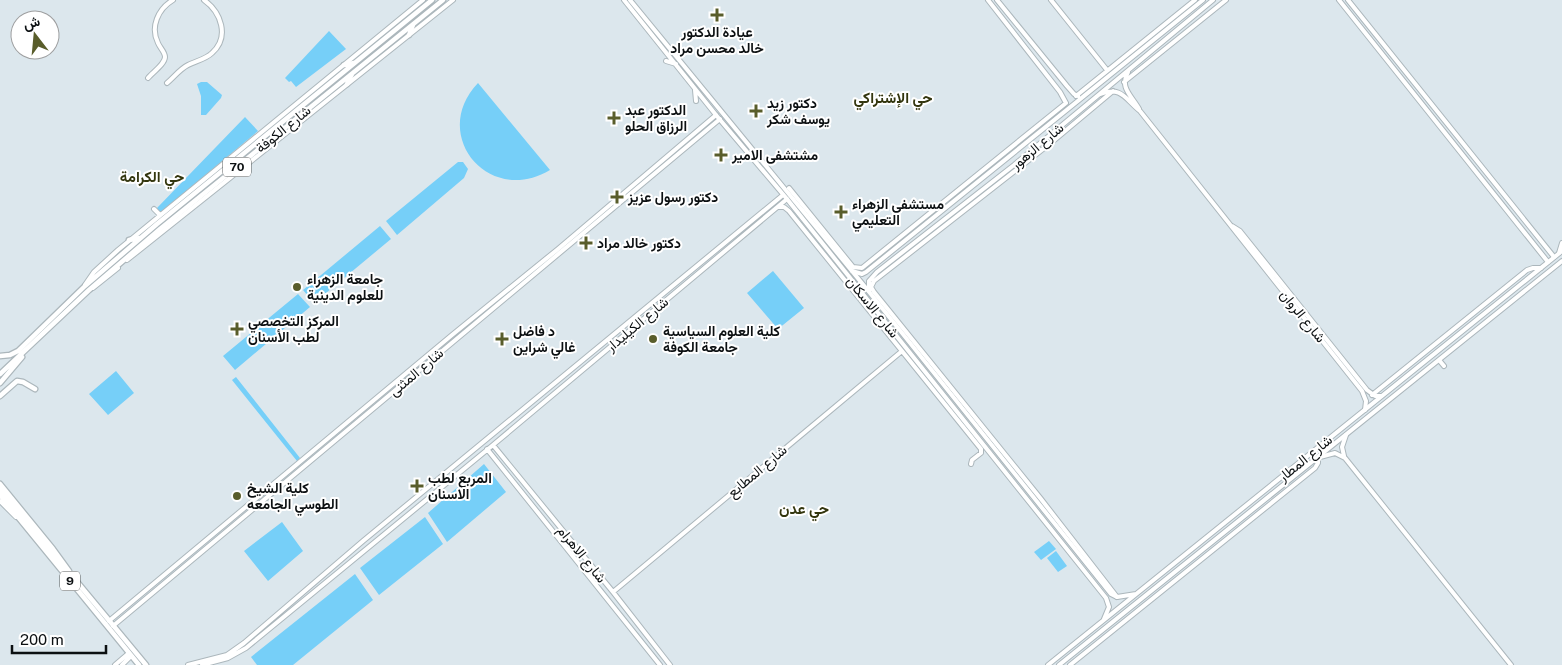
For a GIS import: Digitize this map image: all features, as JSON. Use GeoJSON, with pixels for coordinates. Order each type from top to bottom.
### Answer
{"type":"FeatureCollection","features":[{"type":"Feature","properties":{"kind":"highway","name":"شارع الكوفة"},"geometry":{"type":"LineString","coordinates":[[34,340],[141,237],[229,172],[432,0]]}},
{"type":"Feature","properties":{"kind":"highway","name":"شارع الكوفة"},"geometry":{"type":"LineString","coordinates":[[87,288],[443,0]]}},
{"type":"Feature","properties":{"kind":"highway"},"geometry":{"type":"LineString","coordinates":[[409,35],[413,25]]}},
{"type":"Feature","properties":{"kind":"highway"},"geometry":{"type":"LineString","coordinates":[[344,65],[356,63]]}},
{"type":"Feature","properties":{"kind":"highway"},"geometry":{"type":"LineString","coordinates":[[347,84],[352,74]]}},
{"type":"Feature","properties":{"kind":"highway"},"geometry":{"type":"LineString","coordinates":[[229,159],[229,172]]}},
{"type":"Feature","properties":{"kind":"highway"},"geometry":{"type":"LineString","coordinates":[[160,229],[168,227]]}},
{"type":"Feature","properties":{"kind":"highway"},"geometry":{"type":"LineString","coordinates":[[129,240],[141,237]]}},
{"type":"Feature","properties":{"kind":"highway"},"geometry":{"type":"LineString","coordinates":[[0,383],[34,340]]}},
{"type":"Feature","properties":{"kind":"highway","name":"70"},"geometry":{"type":"LineString","coordinates":[[0,356],[15,353],[34,340]]}},
{"type":"Feature","properties":{"kind":"highway","name":"70"},"geometry":{"type":"LineString","coordinates":[[0,374],[34,340]]}},
{"type":"Feature","properties":{"kind":"highway"},"geometry":{"type":"LineString","coordinates":[[0,396],[17,381],[23,382],[35,389]]}},
{"type":"Feature","properties":{"kind":"highway"},"geometry":{"type":"LineString","coordinates":[[0,484],[53,549],[73,577]]}},
{"type":"Feature","properties":{"kind":"highway","name":"9"},"geometry":{"type":"LineString","coordinates":[[0,489],[55,558],[146,665]]}},
{"type":"Feature","properties":{"kind":"highway","name":"9"},"geometry":{"type":"LineString","coordinates":[[0,497],[139,665]]}},
{"type":"Feature","properties":{"kind":"main road"},"geometry":{"type":"LineString","coordinates":[[148,78],[164,60],[165,56],[155,37],[155,28],[159,13],[164,6],[173,0]]}},
{"type":"Feature","properties":{"kind":"main road"},"geometry":{"type":"LineString","coordinates":[[168,83],[184,68],[212,53],[217,46],[222,29],[221,20],[217,12],[204,0]]}},
{"type":"Feature","properties":{"kind":"main road"},"geometry":{"type":"LineString","coordinates":[[87,288],[94,272],[129,240],[423,0]]}},
{"type":"Feature","properties":{"kind":"main road"},"geometry":{"type":"LineString","coordinates":[[87,288],[98,285],[168,227],[229,172],[347,84],[453,0]]}},
{"type":"Feature","properties":{"kind":"main road","name":"شارع الاسكان"},"geometry":{"type":"LineString","coordinates":[[624,0],[716,115],[787,199],[813,237],[883,324],[914,358],[948,404],[1082,572],[1096,584],[1108,601],[1109,607],[1104,619]]}},
{"type":"Feature","properties":{"kind":"main road","name":"شارع الاسكان"},"geometry":{"type":"LineString","coordinates":[[630,0],[725,118],[766,162],[849,269],[882,306],[909,339],[918,354],[974,419],[1111,594],[1117,597]]}},
{"type":"Feature","properties":{"kind":"main road"},"geometry":{"type":"LineString","coordinates":[[988,0],[1051,81],[1066,103],[1066,109]]}},
{"type":"Feature","properties":{"kind":"main road"},"geometry":{"type":"LineString","coordinates":[[998,0],[1076,96],[1083,96]]}},
{"type":"Feature","properties":{"kind":"main road"},"geometry":{"type":"LineString","coordinates":[[1051,0],[1107,70]]}},
{"type":"Feature","properties":{"kind":"main road"},"geometry":{"type":"LineString","coordinates":[[1076,96],[1107,70],[1126,58],[1195,0]]}},
{"type":"Feature","properties":{"kind":"main road"},"geometry":{"type":"LineString","coordinates":[[1203,0],[1204,4],[1207,5]]}},
{"type":"Feature","properties":{"kind":"main road","name":"شارع الزهور"},"geometry":{"type":"LineString","coordinates":[[849,269],[859,274],[864,273],[1083,96],[1126,58],[1203,0]]}},
{"type":"Feature","properties":{"kind":"main road","name":"شارع الزهور"},"geometry":{"type":"LineString","coordinates":[[870,293],[868,285],[871,278],[896,257],[933,232],[1213,0]]}},
{"type":"Feature","properties":{"kind":"main road"},"geometry":{"type":"LineString","coordinates":[[1124,82],[1226,0]]}},
{"type":"Feature","properties":{"kind":"main road"},"geometry":{"type":"LineString","coordinates":[[1339,0],[1548,262]]}},
{"type":"Feature","properties":{"kind":"main road"},"geometry":{"type":"LineString","coordinates":[[1348,0],[1554,257]]}},
{"type":"Feature","properties":{"kind":"main road"},"geometry":{"type":"LineString","coordinates":[[1194,7],[1198,8],[1199,12]]}},
{"type":"Feature","properties":{"kind":"main road"},"geometry":{"type":"LineString","coordinates":[[1367,35],[1373,31]]}},
{"type":"Feature","properties":{"kind":"main road"},"geometry":{"type":"LineString","coordinates":[[658,34],[667,37]]}},
{"type":"Feature","properties":{"kind":"main road"},"geometry":{"type":"LineString","coordinates":[[1162,42],[1167,47]]}},
{"type":"Feature","properties":{"kind":"main road"},"geometry":{"type":"LineString","coordinates":[[666,62],[676,64]]}},
{"type":"Feature","properties":{"kind":"main road"},"geometry":{"type":"LineString","coordinates":[[1124,82],[1130,68]]}},
{"type":"Feature","properties":{"kind":"main road"},"geometry":{"type":"LineString","coordinates":[[1051,81],[1058,75]]}},
{"type":"Feature","properties":{"kind":"main road","name":"شارع الروان"},"geometry":{"type":"LineString","coordinates":[[1124,82],[1126,91],[1140,111],[1362,391],[1366,401],[1365,410]]}},
{"type":"Feature","properties":{"kind":"main road"},"geometry":{"type":"LineString","coordinates":[[694,88],[696,101]]}},
{"type":"Feature","properties":{"kind":"main road"},"geometry":{"type":"LineString","coordinates":[[1097,96],[1113,91]]}},
{"type":"Feature","properties":{"kind":"main road"},"geometry":{"type":"LineString","coordinates":[[882,306],[872,290],[873,282],[933,232],[1061,135],[1113,91]]}},
{"type":"Feature","properties":{"kind":"main road","name":"شارع الروان"},"geometry":{"type":"LineString","coordinates":[[1113,91],[1124,95],[1140,111]]}},
{"type":"Feature","properties":{"kind":"main road"},"geometry":{"type":"LineString","coordinates":[[836,250],[853,267],[862,268],[1066,103]]}},
{"type":"Feature","properties":{"kind":"main road","name":"شارع المثنى"},"geometry":{"type":"LineString","coordinates":[[559,251],[716,115]]}},
{"type":"Feature","properties":{"kind":"main road","name":"شارع المثنى"},"geometry":{"type":"LineString","coordinates":[[109,621],[468,322],[559,251],[720,119]]}},
{"type":"Feature","properties":{"kind":"main road"},"geometry":{"type":"LineString","coordinates":[[1056,130],[1061,135]]}},
{"type":"Feature","properties":{"kind":"main road"},"geometry":{"type":"LineString","coordinates":[[1039,144],[1043,149]]}},
{"type":"Feature","properties":{"kind":"main road"},"geometry":{"type":"LineString","coordinates":[[1013,153],[1013,158],[1020,160]]}},
{"type":"Feature","properties":{"kind":"main road"},"geometry":{"type":"LineString","coordinates":[[1000,163],[1007,165],[1006,171]]}},
{"type":"Feature","properties":{"kind":"main road"},"geometry":{"type":"LineString","coordinates":[[1486,184],[1492,180]]}},
{"type":"Feature","properties":{"kind":"main road","name":"شارع الكيليدار"},"geometry":{"type":"LineString","coordinates":[[321,578],[783,195]]}},
{"type":"Feature","properties":{"kind":"main road"},"geometry":{"type":"LineString","coordinates":[[973,197],[976,201]]}},
{"type":"Feature","properties":{"kind":"main road","name":"شارع الكيليدار"},"geometry":{"type":"LineString","coordinates":[[202,665],[228,658],[246,648],[493,445],[787,199]]}},
{"type":"Feature","properties":{"kind":"main road"},"geometry":{"type":"LineString","coordinates":[[774,203],[777,207],[782,206],[788,209],[813,237]]}},
{"type":"Feature","properties":{"kind":"main road"},"geometry":{"type":"LineString","coordinates":[[154,209],[160,215]]}},
{"type":"Feature","properties":{"kind":"main road","name":"شارع الروان"},"geometry":{"type":"LineString","coordinates":[[1232,226],[1240,231],[1372,395]]}},
{"type":"Feature","properties":{"kind":"main road"},"geometry":{"type":"LineString","coordinates":[[1561,252],[1562,243]]}},
{"type":"Feature","properties":{"kind":"main road"},"geometry":{"type":"LineString","coordinates":[[896,257],[893,253],[899,245]]}},
{"type":"Feature","properties":{"kind":"main road"},"geometry":{"type":"LineString","coordinates":[[1540,252],[1545,252],[1546,247]]}},
{"type":"Feature","properties":{"kind":"main road","name":"شارع المطار"},"geometry":{"type":"LineString","coordinates":[[1048,665],[1054,663],[1104,619],[1561,252]]}},
{"type":"Feature","properties":{"kind":"main road","name":"شارع المثنى"},"geometry":{"type":"LineString","coordinates":[[113,626],[472,326],[554,255]]}},
{"type":"Feature","properties":{"kind":"main road","name":"شارع المطار"},"geometry":{"type":"LineString","coordinates":[[1060,665],[1562,261]]}},
{"type":"Feature","properties":{"kind":"main road"},"geometry":{"type":"LineString","coordinates":[[1372,395],[1527,270],[1540,268]]}},
{"type":"Feature","properties":{"kind":"main road"},"geometry":{"type":"LineString","coordinates":[[1524,292],[1528,297]]}},
{"type":"Feature","properties":{"kind":"main road"},"geometry":{"type":"LineString","coordinates":[[468,322],[468,326],[472,326]]}},
{"type":"Feature","properties":{"kind":"main road"},"geometry":{"type":"LineString","coordinates":[[883,324],[902,350],[948,404],[981,449],[981,453],[972,460],[972,464]]}},
{"type":"Feature","properties":{"kind":"main road"},"geometry":{"type":"LineString","coordinates":[[625,325],[625,330],[630,330]]}},
{"type":"Feature","properties":{"kind":"main road"},"geometry":{"type":"LineString","coordinates":[[462,328],[465,328],[466,331]]}},
{"type":"Feature","properties":{"kind":"main road"},"geometry":{"type":"LineString","coordinates":[[598,357],[600,352],[615,340],[615,337],[611,337]]}},
{"type":"Feature","properties":{"kind":"main road"},"geometry":{"type":"LineString","coordinates":[[909,339],[943,381]]}},
{"type":"Feature","properties":{"kind":"main road","name":"شارع المطابع"},"geometry":{"type":"LineString","coordinates":[[613,592],[902,350]]}},
{"type":"Feature","properties":{"kind":"main road"},"geometry":{"type":"LineString","coordinates":[[914,358],[918,354]]}},
{"type":"Feature","properties":{"kind":"main road"},"geometry":{"type":"LineString","coordinates":[[1438,360],[1444,366]]}},
{"type":"Feature","properties":{"kind":"main road"},"geometry":{"type":"LineString","coordinates":[[922,368],[927,364]]}},
{"type":"Feature","properties":{"kind":"main road"},"geometry":{"type":"LineString","coordinates":[[1383,386],[1388,391]]}},
{"type":"Feature","properties":{"kind":"main road"},"geometry":{"type":"LineString","coordinates":[[1372,395],[1381,396]]}},
{"type":"Feature","properties":{"kind":"main road"},"geometry":{"type":"LineString","coordinates":[[1346,435],[1342,447],[1345,458],[1511,665]]}},
{"type":"Feature","properties":{"kind":"main road","name":"شارع الاهرام"},"geometry":{"type":"LineString","coordinates":[[493,445],[670,665]]}},
{"type":"Feature","properties":{"kind":"main road","name":"شارع الاهرام"},"geometry":{"type":"LineString","coordinates":[[487,449],[660,665]]}},
{"type":"Feature","properties":{"kind":"main road"},"geometry":{"type":"LineString","coordinates":[[1070,665],[1315,468],[1319,457],[1335,453],[1345,458]]}},
{"type":"Feature","properties":{"kind":"main road"},"geometry":{"type":"LineString","coordinates":[[506,473],[512,468]]}},
{"type":"Feature","properties":{"kind":"main road"},"geometry":{"type":"LineString","coordinates":[[1276,482],[1277,486],[1281,488]]}},
{"type":"Feature","properties":{"kind":"main road"},"geometry":{"type":"LineString","coordinates":[[1266,490],[1270,492],[1271,496]]}},
{"type":"Feature","properties":{"kind":"main road"},"geometry":{"type":"LineString","coordinates":[[249,504],[250,508],[254,508]]}},
{"type":"Feature","properties":{"kind":"main road"},"geometry":{"type":"LineString","coordinates":[[240,512],[245,512],[244,517]]}},
{"type":"Feature","properties":{"kind":"main road"},"geometry":{"type":"LineString","coordinates":[[555,535],[560,534],[562,529]]}},
{"type":"Feature","properties":{"kind":"main road"},"geometry":{"type":"LineString","coordinates":[[1064,532],[1117,597],[1136,594]]}},
{"type":"Feature","properties":{"kind":"main road"},"geometry":{"type":"LineString","coordinates":[[560,542],[562,537],[567,536]]}},
{"type":"Feature","properties":{"kind":"main road"},"geometry":{"type":"LineString","coordinates":[[332,568],[333,572],[337,572]]}},
{"type":"Feature","properties":{"kind":"main road"},"geometry":{"type":"LineString","coordinates":[[1091,578],[1095,574]]}},
{"type":"Feature","properties":{"kind":"main road"},"geometry":{"type":"LineString","coordinates":[[188,665],[227,655],[321,578],[324,578],[314,588],[312,593]]}},
{"type":"Feature","properties":{"kind":"main road"},"geometry":{"type":"LineString","coordinates":[[1096,584],[1100,580]]}},
{"type":"Feature","properties":{"kind":"main road"},"geometry":{"type":"LineString","coordinates":[[624,620],[628,619],[630,615]]}},
{"type":"Feature","properties":{"kind":"main road"},"geometry":{"type":"LineString","coordinates":[[629,627],[632,623],[636,622]]}},
{"type":"Feature","properties":{"kind":"main road"},"geometry":{"type":"LineString","coordinates":[[1099,633],[1103,638]]}},
{"type":"Feature","properties":{"kind":"main road"},"geometry":{"type":"LineString","coordinates":[[116,665],[130,655]]}},
{"type":"Feature","properties":{"kind":"main road"},"geometry":{"type":"LineString","coordinates":[[122,665],[130,655]]}},
{"type":"Feature","properties":{"kind":"shaded area"},"geometry":{"type":"Polygon","coordinates":[[[329,31],[346,49],[296,87],[285,78],[329,31]]]}},
{"type":"Feature","properties":{"kind":"shaded area"},"geometry":{"type":"Polygon","coordinates":[[[207,82],[222,95],[206,115],[201,115],[201,96],[197,84],[207,82]]]}},
{"type":"Feature","properties":{"kind":"shaded area"},"geometry":{"type":"Polygon","coordinates":[[[478,83],[550,170],[527,179],[506,179],[487,172],[472,160],[463,143],[460,123],[464,103],[478,83]]]}},
{"type":"Feature","properties":{"kind":"shaded area"},"geometry":{"type":"Polygon","coordinates":[[[245,117],[258,131],[160,213],[157,208],[245,117]]]}},
{"type":"Feature","properties":{"kind":"shaded area"},"geometry":{"type":"Polygon","coordinates":[[[458,162],[463,162],[468,169],[464,178],[397,235],[386,221],[458,162]]]}},
{"type":"Feature","properties":{"kind":"shaded area"},"geometry":{"type":"Polygon","coordinates":[[[380,226],[391,239],[314,303],[303,290],[380,226]]]}},
{"type":"Feature","properties":{"kind":"shaded area"},"geometry":{"type":"Polygon","coordinates":[[[773,271],[804,308],[778,329],[747,293],[773,271]]]}},
{"type":"Feature","properties":{"kind":"shaded area"},"geometry":{"type":"Polygon","coordinates":[[[298,294],[310,307],[235,370],[223,356],[298,294]]]}},
{"type":"Feature","properties":{"kind":"shaded area"},"geometry":{"type":"Polygon","coordinates":[[[116,371],[134,393],[108,415],[89,394],[116,371]]]}},
{"type":"Feature","properties":{"kind":"shaded area"},"geometry":{"type":"Polygon","coordinates":[[[236,377],[300,458],[297,461],[232,380],[236,377]]]}},
{"type":"Feature","properties":{"kind":"shaded area"},"geometry":{"type":"Polygon","coordinates":[[[484,464],[506,492],[447,542],[428,513],[484,464]]]}},
{"type":"Feature","properties":{"kind":"shaded area"},"geometry":{"type":"Polygon","coordinates":[[[425,517],[443,544],[379,595],[360,568],[425,517]]]}},
{"type":"Feature","properties":{"kind":"shaded area"},"geometry":{"type":"Polygon","coordinates":[[[282,522],[303,551],[268,581],[244,551],[282,522]]]}},
{"type":"Feature","properties":{"kind":"shaded area"},"geometry":{"type":"Polygon","coordinates":[[[1049,541],[1056,549],[1041,560],[1034,552],[1049,541]]]}},
{"type":"Feature","properties":{"kind":"shaded area"},"geometry":{"type":"Polygon","coordinates":[[[1056,551],[1067,566],[1058,572],[1047,558],[1056,551]]]}},
{"type":"Feature","properties":{"kind":"shaded area"},"geometry":{"type":"Polygon","coordinates":[[[355,574],[373,600],[293,665],[257,665],[251,657],[355,574]]]}},
{"type":"Feature","properties":{"kind":"place","name":"عيادة الدكتور خالد محسن مراد"},"geometry":{"type":"Point","coordinates":[717,15]}},
{"type":"Feature","properties":{"kind":"place","name":"دكتور زيد يوسف شكر"},"geometry":{"type":"Point","coordinates":[756,111]}},
{"type":"Feature","properties":{"kind":"place","name":"الدكتور عبد الرزاق الحلو"},"geometry":{"type":"Point","coordinates":[614,118]}},
{"type":"Feature","properties":{"kind":"place","name":"مشتشفى الامير"},"geometry":{"type":"Point","coordinates":[721,155]}},
{"type":"Feature","properties":{"kind":"place","name":"دكتور رسول عزيز"},"geometry":{"type":"Point","coordinates":[617,197]}},
{"type":"Feature","properties":{"kind":"place","name":"مستشفى الزهراء التعليمي"},"geometry":{"type":"Point","coordinates":[841,212]}},
{"type":"Feature","properties":{"kind":"place","name":"دكتور خالد مراد"},"geometry":{"type":"Point","coordinates":[586,243]}},
{"type":"Feature","properties":{"kind":"place","name":"جامعة الزهراء للعلوم الدينية"},"geometry":{"type":"Point","coordinates":[297,287]}},
{"type":"Feature","properties":{"kind":"place","name":"المركز التخصصي لطب الأسنان"},"geometry":{"type":"Point","coordinates":[237,329]}},
{"type":"Feature","properties":{"kind":"place","name":"د فاضل غالي شراين"},"geometry":{"type":"Point","coordinates":[502,339]}},
{"type":"Feature","properties":{"kind":"place","name":"كلية العلوم السياسية جامعة الكوفة"},"geometry":{"type":"Point","coordinates":[653,339]}},
{"type":"Feature","properties":{"kind":"place","name":"المربع لطب الاسنان"},"geometry":{"type":"Point","coordinates":[417,486]}},
{"type":"Feature","properties":{"kind":"place","name":"كلية الشيخ الطوسي الجامعه"},"geometry":{"type":"Point","coordinates":[237,496]}},
{"type":"Feature","properties":{"kind":"district","name":"حي الإشتراكي"},"geometry":{"type":"Point","coordinates":[893,98]}},
{"type":"Feature","properties":{"kind":"district","name":"حي الكرامة"},"geometry":{"type":"Point","coordinates":[152,177]}},
{"type":"Feature","properties":{"kind":"district","name":"حي عدن"},"geometry":{"type":"Point","coordinates":[804,509]}}]}
